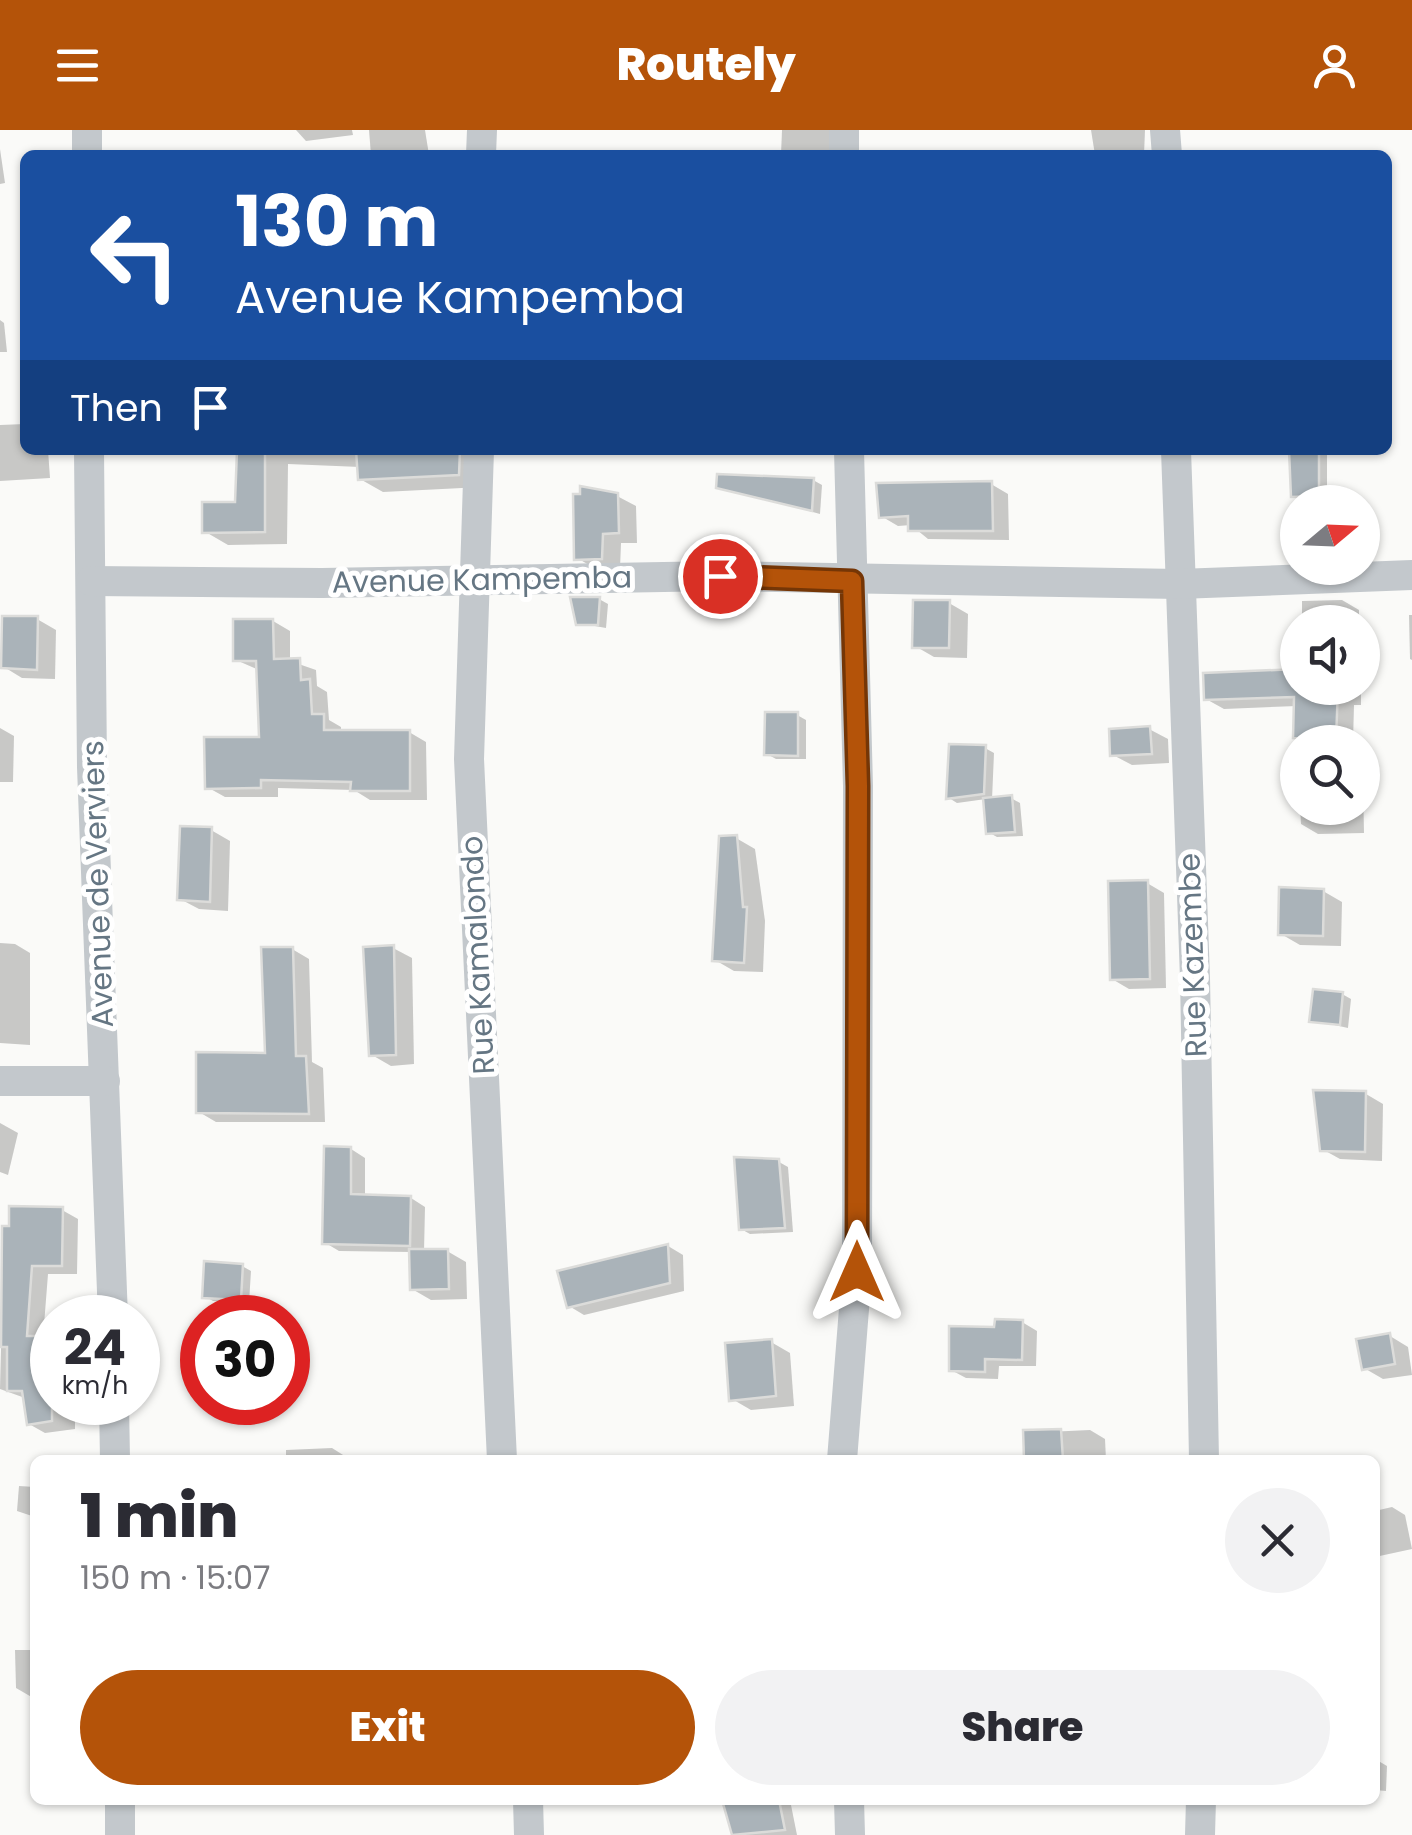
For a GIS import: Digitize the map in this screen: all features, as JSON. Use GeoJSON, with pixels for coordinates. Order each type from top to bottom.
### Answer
{"type":"FeatureCollection","features":[{"type":"Feature","properties":{"kind":"street","name":"Avenue de Verviers"},"geometry":{"type":"LineString","coordinates":[[89,455],[92,767],[112,1295]]}},
{"type":"Feature","properties":{"kind":"street","name":"Rue Kamalondo"},"geometry":{"type":"LineString","coordinates":[[480,455],[469,759],[502,1455]]}},
{"type":"Feature","properties":{"kind":"street"},"geometry":{"type":"LineString","coordinates":[[842,1455],[857,1272],[858,786],[849,455]]}},
{"type":"Feature","properties":{"kind":"street","name":"Rue Kazembe"},"geometry":{"type":"LineString","coordinates":[[1176,455],[1194,978],[1204,1455]]}},
{"type":"Feature","properties":{"kind":"street","name":"Avenue Kampemba"},"geometry":{"type":"LineString","coordinates":[[91,581],[720,576],[1180,584],[1412,575]]}},
{"type":"Feature","properties":{"kind":"street"},"geometry":{"type":"LineString","coordinates":[[0,1081],[105,1081]]}},
{"type":"Feature","properties":{"kind":"street"},"geometry":{"type":"LineString","coordinates":[[115,1425],[116,1455]]}},
{"type":"Feature","properties":{"kind":"street"},"geometry":{"type":"LineString","coordinates":[[120,1805],[120,1835]]}},
{"type":"Feature","properties":{"kind":"street"},"geometry":{"type":"LineString","coordinates":[[528,1805],[529,1835]]}},
{"type":"Feature","properties":{"kind":"street"},"geometry":{"type":"LineString","coordinates":[[849,1805],[850,1835]]}},
{"type":"Feature","properties":{"kind":"street"},"geometry":{"type":"LineString","coordinates":[[1200,1805],[1200,1835]]}},
{"type":"Feature","properties":{"kind":"building"},"geometry":{"type":"Polygon","coordinates":[[[237,455],[265,455],[265,532],[202,533],[202,502],[235,502],[237,455]]]}},
{"type":"Feature","properties":{"kind":"building"},"geometry":{"type":"Polygon","coordinates":[[[356,455],[460,455],[459,475],[358,480],[356,455]]]}},
{"type":"Feature","properties":{"kind":"building"},"geometry":{"type":"Polygon","coordinates":[[[1289,455],[1319,455],[1319,485],[1290,485],[1289,455]]]}},
{"type":"Feature","properties":{"kind":"building"},"geometry":{"type":"Polygon","coordinates":[[[717,474],[814,478],[812,511],[716,488],[717,474]]]}},
{"type":"Feature","properties":{"kind":"building"},"geometry":{"type":"Polygon","coordinates":[[[992,481],[993,531],[908,531],[908,516],[879,518],[876,483],[992,481]]]}},
{"type":"Feature","properties":{"kind":"building"},"geometry":{"type":"Polygon","coordinates":[[[580,486],[618,493],[619,533],[603,534],[602,559],[574,560],[573,494],[580,494],[580,486]]]}},
{"type":"Feature","properties":{"kind":"building"},"geometry":{"type":"Polygon","coordinates":[[[570,597],[600,597],[598,625],[576,625],[570,597]]]}},
{"type":"Feature","properties":{"kind":"building"},"geometry":{"type":"Polygon","coordinates":[[[913,600],[950,600],[949,648],[912,648],[913,600]]]}},
{"type":"Feature","properties":{"kind":"building"},"geometry":{"type":"Polygon","coordinates":[[[2,616],[38,616],[37,670],[1,668],[2,616]]]}},
{"type":"Feature","properties":{"kind":"building"},"geometry":{"type":"Polygon","coordinates":[[[233,619],[273,619],[274,659],[300,658],[301,680],[310,679],[312,714],[324,714],[324,730],[410,730],[410,791],[350,791],[351,782],[261,780],[261,788],[205,789],[204,737],[259,737],[256,661],[233,661],[233,619]]]}},
{"type":"Feature","properties":{"kind":"building"},"geometry":{"type":"Polygon","coordinates":[[[1280,670],[1280,697],[1204,700],[1203,673],[1280,670]]]}},
{"type":"Feature","properties":{"kind":"building"},"geometry":{"type":"Polygon","coordinates":[[[1294,705],[1337,705],[1337,725],[1293,725],[1294,705]]]}},
{"type":"Feature","properties":{"kind":"building"},"geometry":{"type":"Polygon","coordinates":[[[765,712],[798,712],[798,756],[764,755],[765,712]]]}},
{"type":"Feature","properties":{"kind":"building"},"geometry":{"type":"Polygon","coordinates":[[[1150,726],[1152,754],[1110,756],[1109,729],[1150,726]]]}},
{"type":"Feature","properties":{"kind":"building"},"geometry":{"type":"Polygon","coordinates":[[[949,744],[986,745],[984,794],[946,799],[949,744]]]}},
{"type":"Feature","properties":{"kind":"building"},"geometry":{"type":"Polygon","coordinates":[[[1012,795],[1015,832],[986,834],[983,798],[1012,795]]]}},
{"type":"Feature","properties":{"kind":"building"},"geometry":{"type":"Polygon","coordinates":[[[180,826],[212,827],[210,902],[177,900],[180,826]]]}},
{"type":"Feature","properties":{"kind":"building"},"geometry":{"type":"Polygon","coordinates":[[[737,835],[743,907],[747,907],[744,963],[712,961],[719,836],[737,835]]]}},
{"type":"Feature","properties":{"kind":"building"},"geometry":{"type":"Polygon","coordinates":[[[1148,880],[1150,979],[1110,980],[1108,881],[1148,880]]]}},
{"type":"Feature","properties":{"kind":"building"},"geometry":{"type":"Polygon","coordinates":[[[1279,887],[1324,889],[1323,936],[1278,935],[1279,887]]]}},
{"type":"Feature","properties":{"kind":"building"},"geometry":{"type":"Polygon","coordinates":[[[394,945],[396,1055],[369,1056],[363,947],[394,945]]]}},
{"type":"Feature","properties":{"kind":"building"},"geometry":{"type":"Polygon","coordinates":[[[261,947],[293,947],[296,1056],[306,1056],[309,1114],[196,1113],[196,1052],[265,1053],[261,947]]]}},
{"type":"Feature","properties":{"kind":"building"},"geometry":{"type":"Polygon","coordinates":[[[1313,989],[1343,992],[1340,1025],[1309,1022],[1313,989]]]}},
{"type":"Feature","properties":{"kind":"building"},"geometry":{"type":"Polygon","coordinates":[[[1313,1090],[1366,1091],[1365,1152],[1320,1151],[1313,1090]]]}},
{"type":"Feature","properties":{"kind":"building"},"geometry":{"type":"Polygon","coordinates":[[[324,1146],[351,1147],[351,1194],[411,1196],[410,1246],[322,1244],[324,1146]]]}},
{"type":"Feature","properties":{"kind":"building"},"geometry":{"type":"Polygon","coordinates":[[[734,1157],[779,1159],[785,1228],[739,1230],[734,1157]]]}},
{"type":"Feature","properties":{"kind":"building"},"geometry":{"type":"Polygon","coordinates":[[[9,1206],[63,1207],[62,1266],[32,1266],[27,1425],[22,1391],[7,1391],[7,1347],[1,1347],[2,1226],[9,1226],[9,1206]]]}},
{"type":"Feature","properties":{"kind":"building"},"geometry":{"type":"Polygon","coordinates":[[[668,1244],[670,1283],[567,1308],[557,1271],[668,1244]]]}},
{"type":"Feature","properties":{"kind":"building"},"geometry":{"type":"Polygon","coordinates":[[[409,1249],[448,1249],[449,1289],[410,1290],[409,1249]]]}},
{"type":"Feature","properties":{"kind":"building"},"geometry":{"type":"Polygon","coordinates":[[[204,1261],[243,1264],[241,1295],[202,1295],[204,1261]]]}},
{"type":"Feature","properties":{"kind":"building"},"geometry":{"type":"Polygon","coordinates":[[[995,1319],[1023,1320],[1022,1360],[985,1359],[985,1372],[949,1371],[949,1326],[994,1327],[995,1319]]]}},
{"type":"Feature","properties":{"kind":"building"},"geometry":{"type":"Polygon","coordinates":[[[1390,1333],[1395,1364],[1362,1370],[1356,1339],[1390,1333]]]}},
{"type":"Feature","properties":{"kind":"building"},"geometry":{"type":"Polygon","coordinates":[[[772,1339],[776,1396],[729,1401],[725,1343],[772,1339]]]}},
{"type":"Feature","properties":{"kind":"building"},"geometry":{"type":"Polygon","coordinates":[[[1061,1429],[1063,1455],[1024,1455],[1023,1430],[1061,1429]]]}},
{"type":"Feature","properties":{"kind":"building"},"geometry":{"type":"Polygon","coordinates":[[[723,1805],[780,1805],[785,1830],[732,1835],[723,1805]]]}},
{"type":"Feature","properties":{"kind":"route"},"geometry":{"type":"LineString","coordinates":[[720,576],[852,581],[858,786],[857,1272]]}}]}
